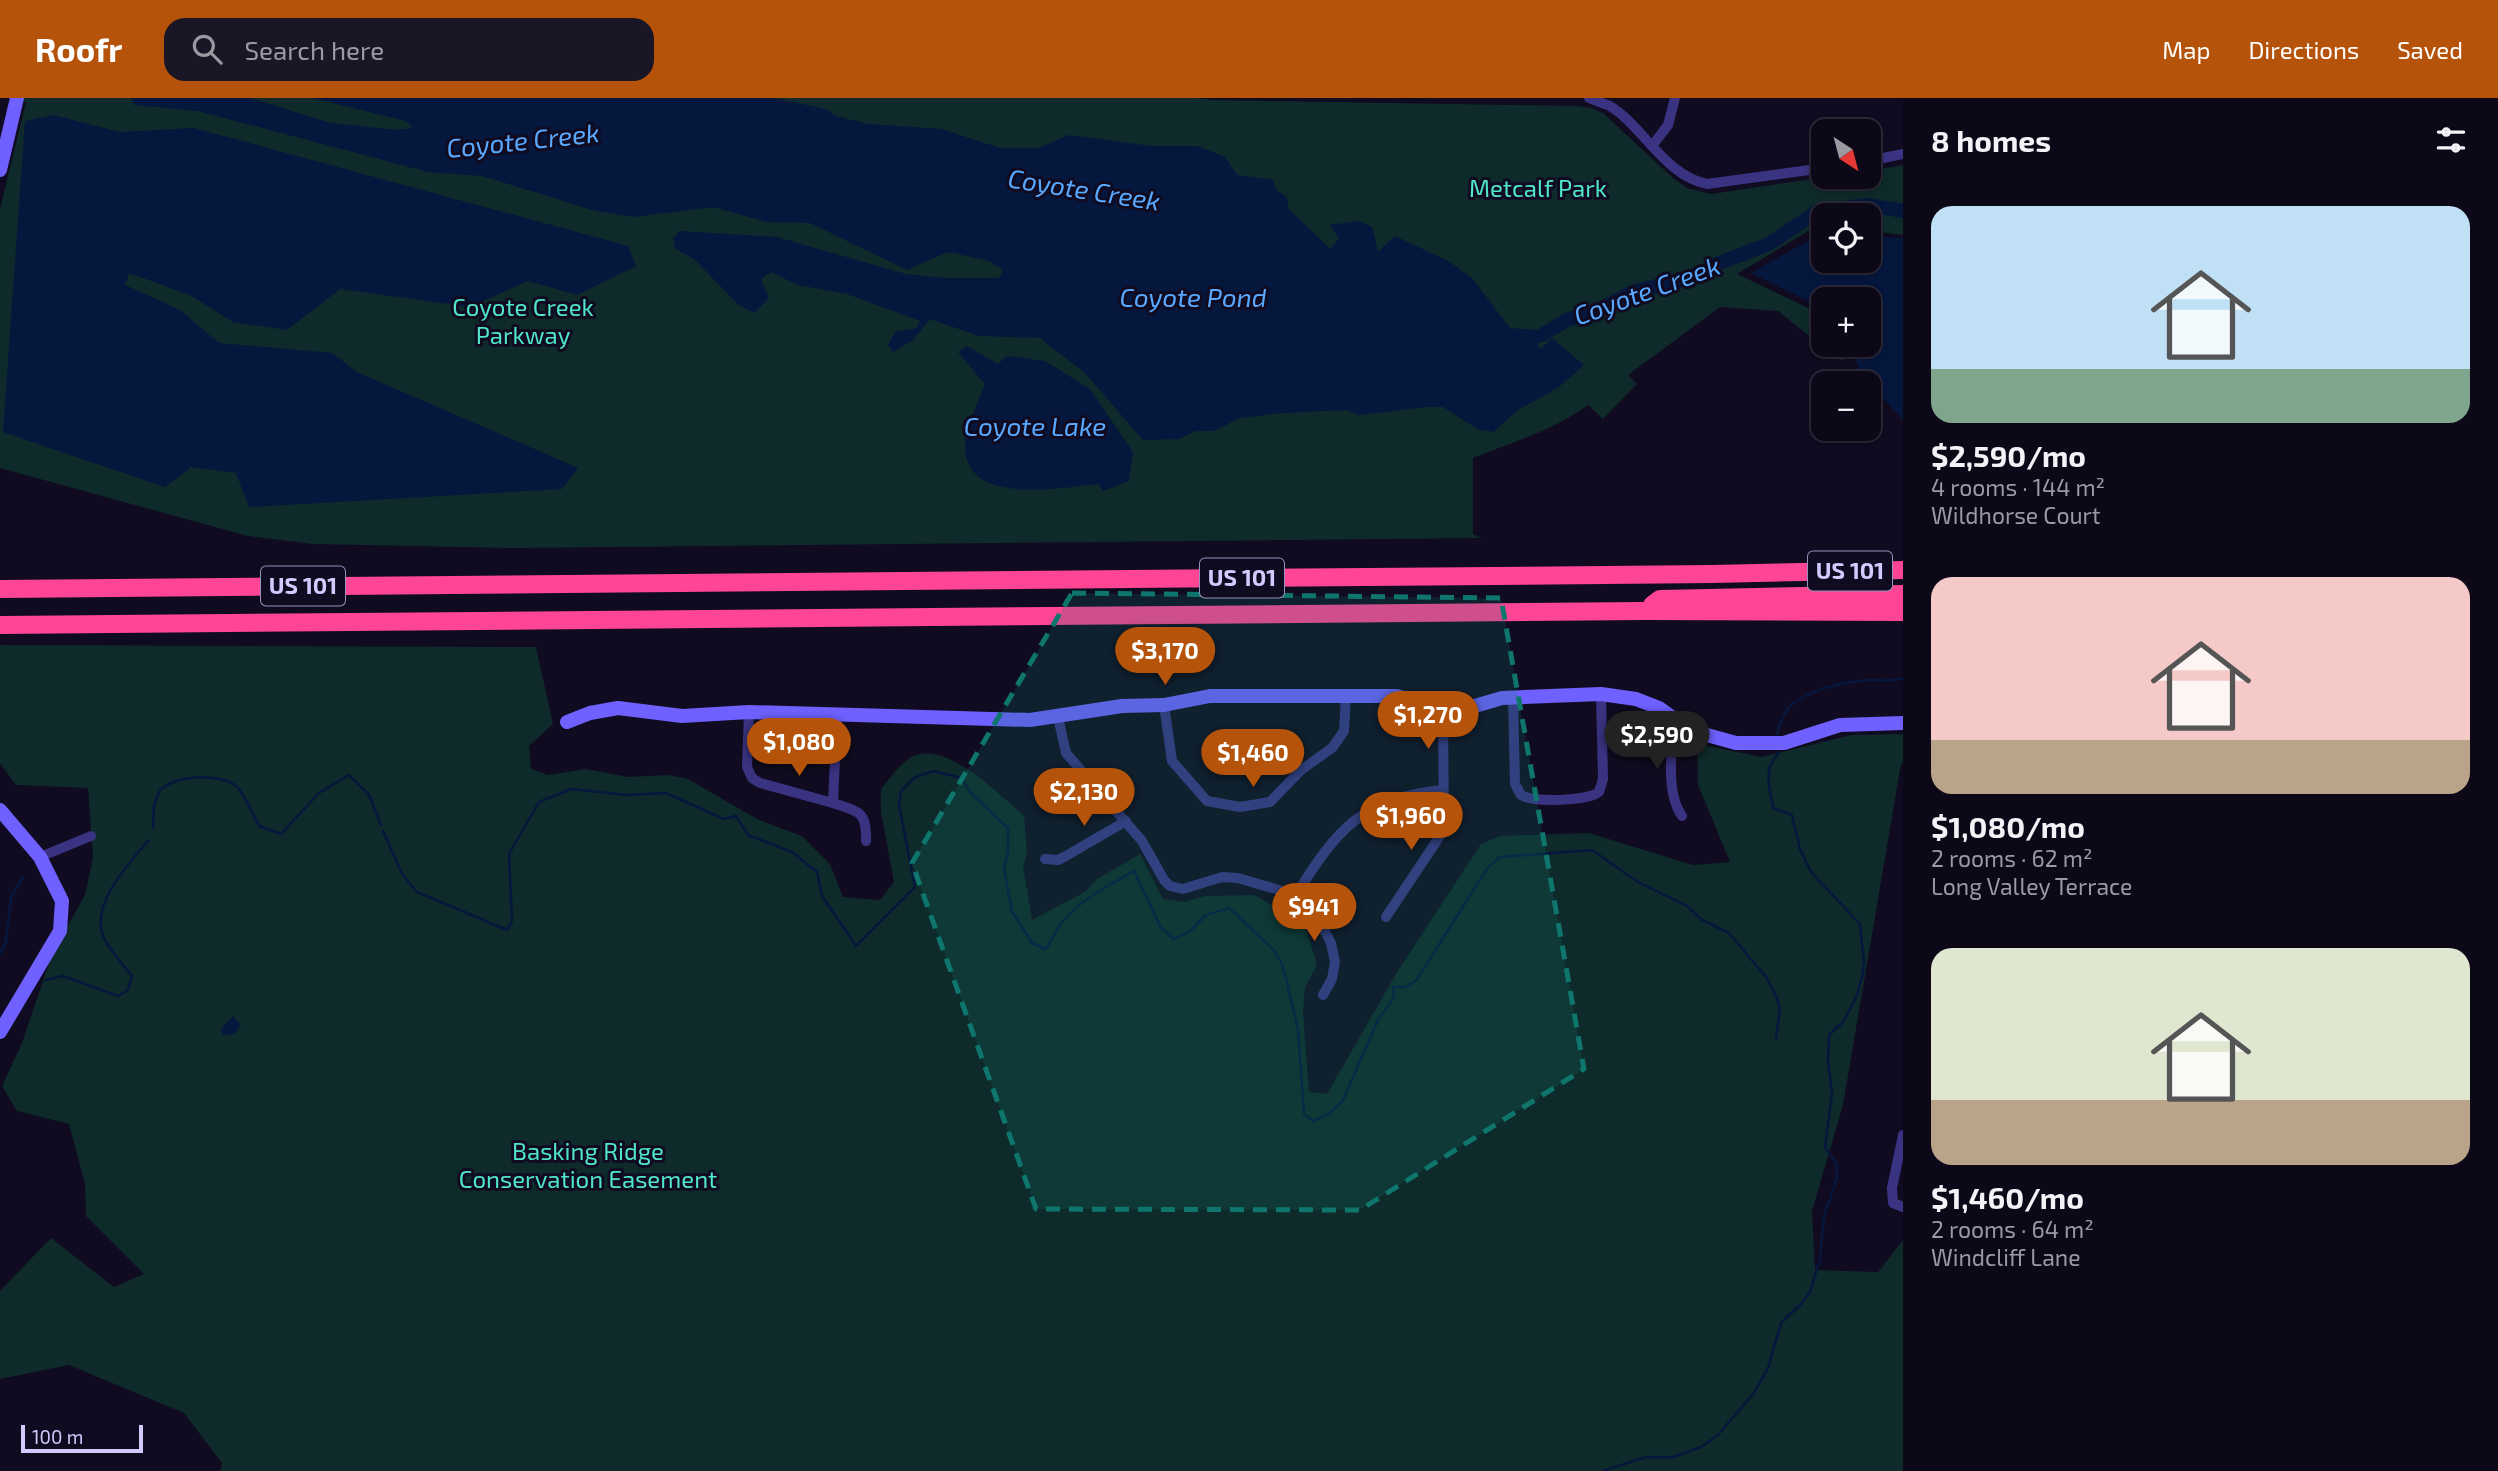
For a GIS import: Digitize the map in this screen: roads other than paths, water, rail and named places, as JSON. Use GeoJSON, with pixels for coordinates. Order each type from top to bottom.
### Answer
{"type":"FeatureCollection","features":[{"type":"Feature","properties":{"kind":"highway","name":"US 101"},"geometry":{"type":"LineString","coordinates":[[0,589],[1903,570]]}},
{"type":"Feature","properties":{"kind":"highway"},"geometry":{"type":"LineString","coordinates":[[1712,574],[1742,585],[1903,586]]}},
{"type":"Feature","properties":{"kind":"highway"},"geometry":{"type":"LineString","coordinates":[[1644,611],[1660,599],[1903,594]]}},
{"type":"Feature","properties":{"kind":"highway","name":"US 101"},"geometry":{"type":"LineString","coordinates":[[0,625],[1644,611],[1903,612]]}},
{"type":"Feature","properties":{"kind":"street"},"geometry":{"type":"LineString","coordinates":[[0,170],[17,98]]}},
{"type":"Feature","properties":{"kind":"street"},"geometry":{"type":"LineString","coordinates":[[1589,98],[1611,107],[1670,165],[1695,182],[1707,184],[1811,170]]}},
{"type":"Feature","properties":{"kind":"street"},"geometry":{"type":"LineString","coordinates":[[1652,146],[1668,125],[1675,98]]}},
{"type":"Feature","properties":{"kind":"street"},"geometry":{"type":"LineString","coordinates":[[1881,159],[1903,154]]}},
{"type":"Feature","properties":{"kind":"street"},"geometry":{"type":"LineString","coordinates":[[1513,697],[1515,784],[1521,795],[1532,800],[1587,798],[1599,792],[1603,779],[1601,694]]}},
{"type":"Feature","properties":{"kind":"street"},"geometry":{"type":"LineString","coordinates":[[567,722],[590,713],[618,708],[682,716],[748,712],[1030,720],[1122,706],[1164,705],[1210,696],[1397,696],[1443,710],[1456,710],[1513,697],[1601,694],[1636,699],[1659,708],[1680,723],[1721,740],[1756,745],[1784,743],[1840,726],[1903,723]]}},
{"type":"Feature","properties":{"kind":"street"},"geometry":{"type":"LineString","coordinates":[[1164,705],[1172,761],[1207,801],[1240,807],[1270,802],[1301,770],[1332,747],[1344,731],[1346,695]]}},
{"type":"Feature","properties":{"kind":"street"},"geometry":{"type":"LineString","coordinates":[[1386,917],[1442,834],[1443,710]]}},
{"type":"Feature","properties":{"kind":"street"},"geometry":{"type":"LineString","coordinates":[[748,712],[747,767],[752,778],[760,783],[856,810],[867,824],[866,841]]}},
{"type":"Feature","properties":{"kind":"street"},"geometry":{"type":"LineString","coordinates":[[833,803],[837,714]]}},
{"type":"Feature","properties":{"kind":"street"},"geometry":{"type":"LineString","coordinates":[[1058,717],[1066,753],[1142,841],[1170,886],[1183,889],[1222,877],[1238,878],[1296,895],[1317,917],[1331,943],[1334,971],[1322,995]]}},
{"type":"Feature","properties":{"kind":"street"},"geometry":{"type":"LineString","coordinates":[[1680,723],[1672,749],[1673,794],[1682,816]]}},
{"type":"Feature","properties":{"kind":"street"},"geometry":{"type":"LineString","coordinates":[[1296,895],[1330,844],[1353,820],[1391,799],[1443,790]]}},
{"type":"Feature","properties":{"kind":"street"},"geometry":{"type":"LineString","coordinates":[[0,810],[40,857],[62,901],[60,931],[0,1032]]}},
{"type":"Feature","properties":{"kind":"street"},"geometry":{"type":"LineString","coordinates":[[1045,859],[1059,860],[1126,821]]}},
{"type":"Feature","properties":{"kind":"street"},"geometry":{"type":"LineString","coordinates":[[40,857],[91,836]]}},
{"type":"Feature","properties":{"kind":"street"},"geometry":{"type":"LineString","coordinates":[[1898,1205],[1892,1188],[1903,1135]]}},
{"type":"Feature","properties":{"kind":"water","name":"Coyote Pond"},"geometry":{"type":"Polygon","coordinates":[[[131,98],[250,98],[331,123],[396,130],[413,128],[406,121],[312,98],[773,98],[826,109],[836,116],[868,124],[941,129],[1000,148],[1038,148],[1069,135],[1151,146],[1197,146],[1225,157],[1237,175],[1273,180],[1276,190],[1287,197],[1288,208],[1330,249],[1339,239],[1330,225],[1358,221],[1372,227],[1378,252],[1395,236],[1448,261],[1472,278],[1510,328],[1536,330],[1544,337],[1537,345],[1541,349],[1552,338],[1584,365],[1559,387],[1518,410],[1493,432],[1479,430],[1443,407],[1428,407],[1359,415],[1345,410],[1240,418],[1214,431],[1196,431],[1179,439],[1143,440],[1085,373],[1040,338],[979,336],[930,319],[913,340],[893,352],[888,345],[895,332],[917,328],[920,321],[847,294],[798,285],[771,272],[761,279],[769,298],[754,313],[738,304],[695,260],[675,248],[673,239],[679,231],[777,237],[906,274],[943,278],[999,278],[1003,270],[990,261],[948,252],[907,270],[810,223],[767,222],[713,207],[633,217],[596,211],[482,176],[428,172],[198,111],[134,105],[131,98]]]}},
{"type":"Feature","properties":{"kind":"water"},"geometry":{"type":"Polygon","coordinates":[[[53,115],[120,132],[194,128],[628,246],[636,266],[577,295],[528,281],[470,307],[340,289],[287,330],[233,322],[190,295],[129,273],[125,285],[180,310],[219,343],[332,353],[357,372],[578,468],[562,489],[249,507],[236,473],[191,467],[165,487],[3,432],[25,121],[53,115]]]}},
{"type":"Feature","properties":{"kind":"water"},"geometry":{"type":"Polygon","coordinates":[[[1881,237],[1903,238],[1903,420],[1881,396],[1881,371],[1861,371],[1854,357],[1881,357],[1881,287],[1811,287],[1811,302],[1751,273],[1811,239],[1811,273],[1881,273],[1881,237]]]}},
{"type":"Feature","properties":{"kind":"water","name":"Coyote Lake"},"geometry":{"type":"Polygon","coordinates":[[[967,346],[998,364],[1007,356],[1045,361],[1090,389],[1133,452],[1129,481],[1103,491],[1098,484],[1039,490],[997,485],[980,478],[969,465],[965,446],[970,423],[985,384],[958,352],[967,346]]]}},
{"type":"Feature","properties":{"kind":"water"},"geometry":{"type":"Polygon","coordinates":[[[233,1016],[241,1025],[235,1033],[223,1035],[221,1029],[233,1016]]]}},
{"type":"Feature","properties":{"kind":"waterway","name":"Coyote Creek"},"geometry":{"type":"LineString","coordinates":[[1542,335],[1567,320],[1600,309],[1633,292],[1689,278],[1769,244],[1818,211],[1868,205],[1903,211]]}},
{"type":"Feature","properties":{"kind":"waterway"},"geometry":{"type":"LineString","coordinates":[[1777,734],[1791,705],[1812,693],[1849,682],[1903,678]]}},
{"type":"Feature","properties":{"kind":"waterway"},"geometry":{"type":"LineString","coordinates":[[1603,1471],[1646,1457],[1673,1457],[1701,1447],[1717,1436],[1754,1393],[1768,1368],[1781,1323],[1810,1292],[1820,1259],[1824,1216],[1837,1178],[1836,1163],[1825,1147],[1832,1094],[1828,1060],[1829,1035],[1844,1021],[1857,995],[1864,963],[1860,924],[1811,872],[1800,849],[1792,815],[1773,808],[1769,772],[1779,753]]}},
{"type":"Feature","properties":{"kind":"waterway"},"geometry":{"type":"LineString","coordinates":[[383,831],[402,874],[417,892],[507,930],[512,921],[509,854],[539,802],[571,789],[627,795],[666,793],[724,819],[736,816],[748,835],[792,852],[817,872],[822,896],[856,946],[915,887],[899,805],[901,791],[914,778],[933,771],[961,778],[971,793],[1008,828],[1008,851],[1004,868],[1012,911],[1032,943],[1045,949],[1059,926],[1075,909],[1134,871],[1161,928],[1174,939],[1190,931],[1206,915],[1229,908],[1274,950],[1283,966],[1298,1029],[1304,1114],[1313,1121],[1327,1115],[1342,1102],[1379,1018],[1394,998],[1393,987],[1405,987],[1416,981],[1488,867],[1500,857],[1592,850],[1638,882],[1687,906],[1702,920],[1729,933],[1766,977],[1776,996],[1780,1009],[1776,1039]]}},
{"type":"Feature","properties":{"kind":"waterway"},"geometry":{"type":"LineString","coordinates":[[153,828],[157,795],[166,785],[175,781],[198,777],[230,782],[243,795],[259,826],[281,834],[319,793],[349,775],[369,795],[381,825]]}},
{"type":"Feature","properties":{"kind":"waterway"},"geometry":{"type":"LineString","coordinates":[[45,980],[63,976],[118,996],[128,990],[132,976],[105,940],[101,914],[113,886],[149,840]]}},
{"type":"Feature","properties":{"kind":"waterway"},"geometry":{"type":"LineString","coordinates":[[0,954],[6,942],[11,897],[23,877]]}},
{"type":"Feature","properties":{"kind":"park label","name":"Metcalf Park"},"geometry":{"type":"Point","coordinates":[1538,189]}},
{"type":"Feature","properties":{"kind":"park label","name":"Coyote Creek Parkway"},"geometry":{"type":"Point","coordinates":[523,322]}},
{"type":"Feature","properties":{"kind":"park label","name":"Basking Ridge Conservation Easement"},"geometry":{"type":"Point","coordinates":[588,1166]}}]}
